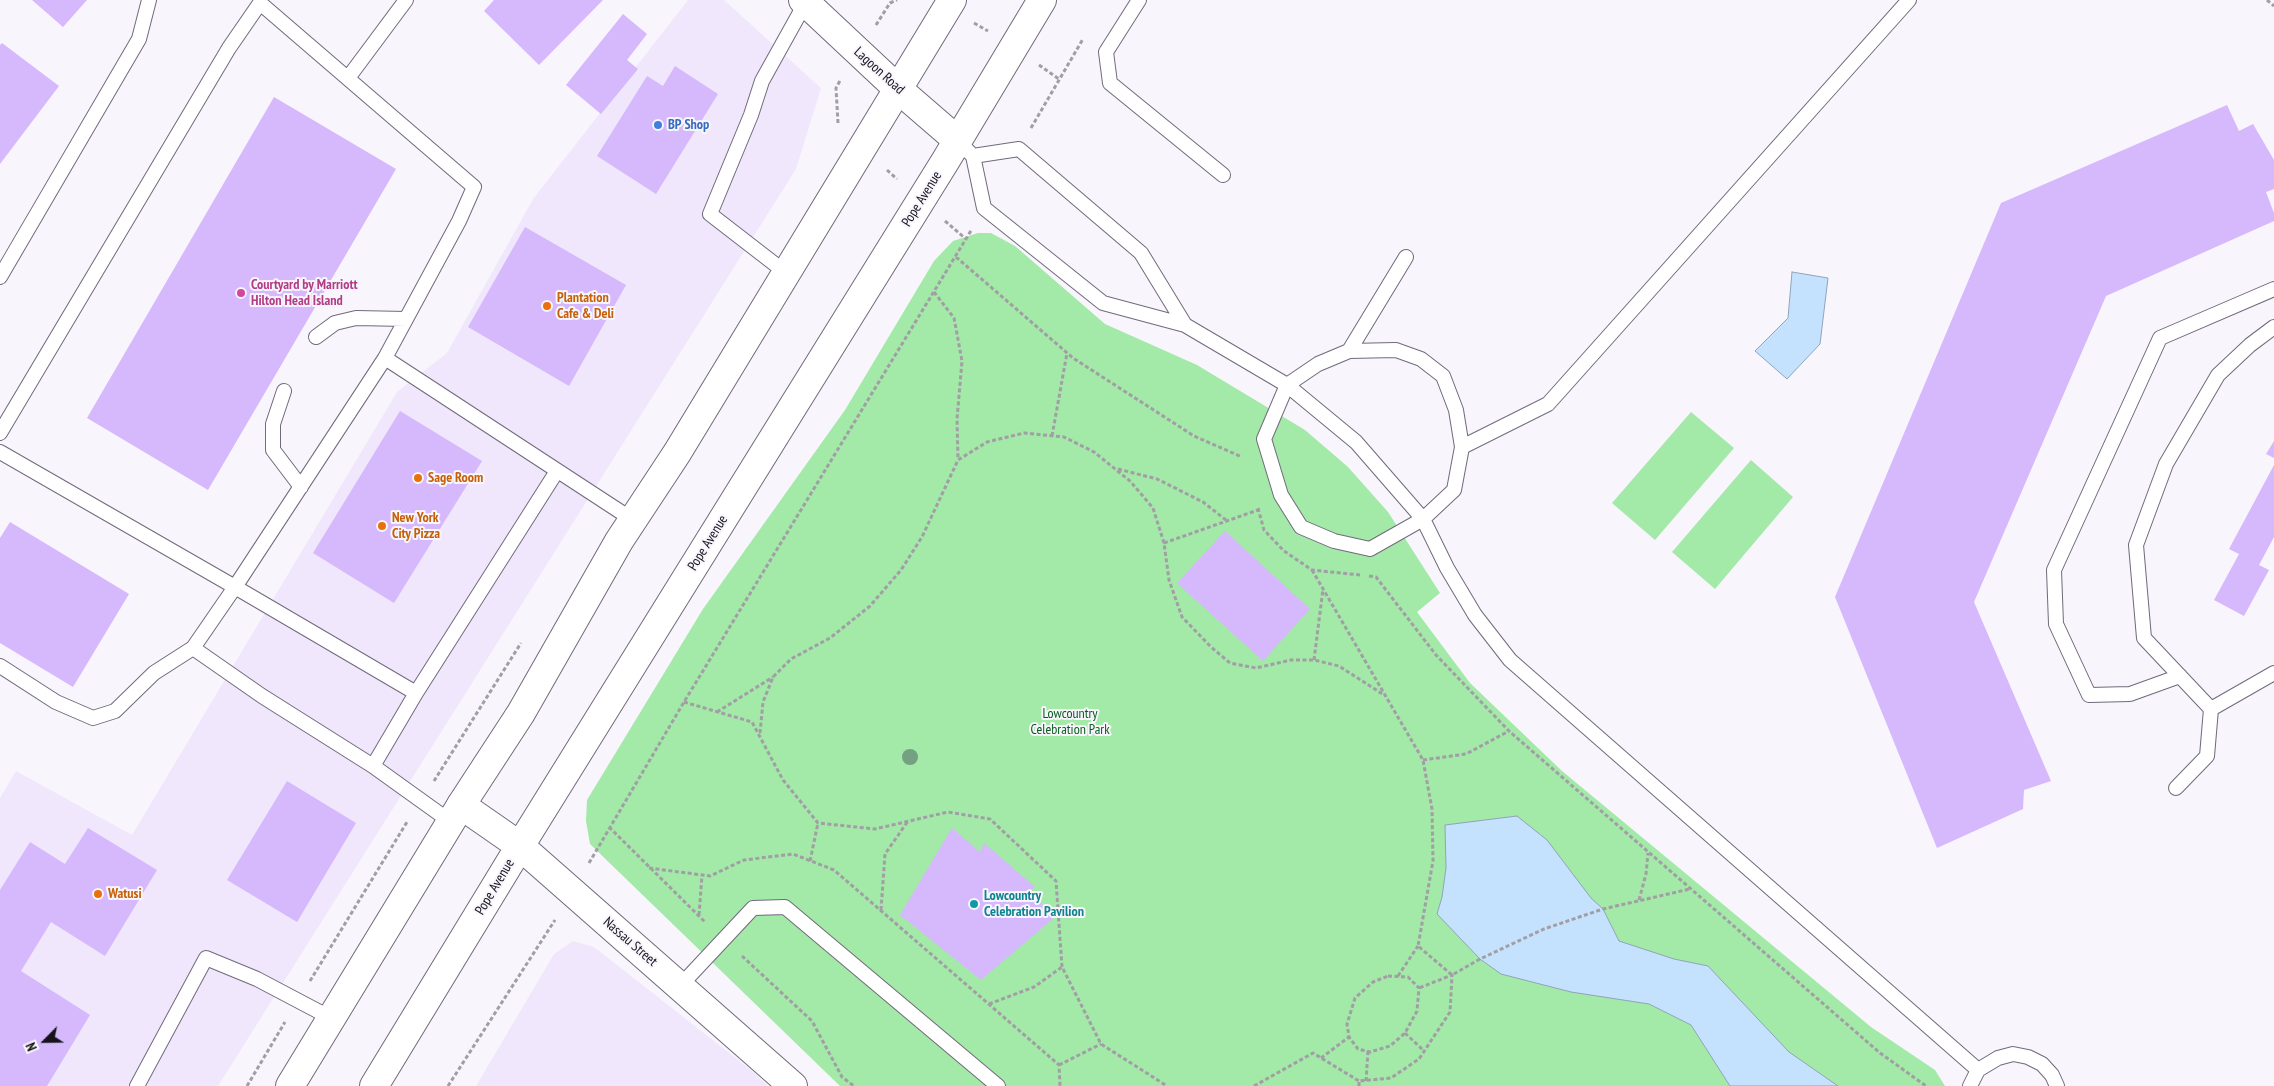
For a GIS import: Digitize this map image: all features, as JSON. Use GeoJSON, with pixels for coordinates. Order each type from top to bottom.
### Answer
{"type":"FeatureCollection","features":[{"type":"Feature","properties":{"kind":"main road"},"geometry":{"type":"LineString","coordinates":[[290,1086],[456,814],[521,713],[633,520],[677,453],[785,272],[952,0]]}},
{"type":"Feature","properties":{"kind":"main road","name":"Pope Avenue"},"geometry":{"type":"LineString","coordinates":[[374,1086],[520,846],[965,148],[1042,0]]}},
{"type":"Feature","properties":{"kind":"main road","name":"Lagoon Road"},"geometry":{"type":"LineString","coordinates":[[805,1],[898,89],[965,148]]}},
{"type":"Feature","properties":{"kind":"main road","name":"Nassau Street"},"geometry":{"type":"LineString","coordinates":[[456,814],[520,846],[793,1086]]}},
{"type":"Feature","properties":{"kind":"lane"},"geometry":{"type":"LineString","coordinates":[[0,277],[139,39],[149,0]]}},
{"type":"Feature","properties":{"kind":"lane"},"geometry":{"type":"LineString","coordinates":[[348,78],[406,0]]}},
{"type":"Feature","properties":{"kind":"lane"},"geometry":{"type":"LineString","coordinates":[[1139,0],[1106,52],[1110,83],[1223,175]]}},
{"type":"Feature","properties":{"kind":"lane"},"geometry":{"type":"LineString","coordinates":[[1462,447],[1548,404],[1909,0]]}},
{"type":"Feature","properties":{"kind":"lane"},"geometry":{"type":"LineString","coordinates":[[785,272],[710,214],[751,115],[762,81],[805,1]]}},
{"type":"Feature","properties":{"kind":"lane"},"geometry":{"type":"LineString","coordinates":[[0,433],[229,48],[260,4],[474,186],[459,221],[385,358],[193,648],[154,673],[115,711],[93,718],[56,702],[0,666]]}},
{"type":"Feature","properties":{"kind":"lane"},"geometry":{"type":"LineString","coordinates":[[1186,325],[1141,254],[1019,149],[965,148],[984,208],[1104,303],[1186,325],[1287,385],[1356,442],[1423,519],[1447,568],[1476,615],[1510,660],[1978,1070]]}},
{"type":"Feature","properties":{"kind":"lane"},"geometry":{"type":"LineString","coordinates":[[1349,351],[1406,257]]}},
{"type":"Feature","properties":{"kind":"lane"},"geometry":{"type":"LineString","coordinates":[[2180,676],[2130,694],[2089,695],[2056,624],[2054,570],[2160,338],[2274,289]]}},
{"type":"Feature","properties":{"kind":"lane"},"geometry":{"type":"LineString","coordinates":[[316,337],[335,323],[356,318],[406,319]]}},
{"type":"Feature","properties":{"kind":"lane"},"geometry":{"type":"LineString","coordinates":[[2176,788],[2207,756],[2211,709],[2144,638],[2136,546],[2166,464],[2218,375],[2250,345],[2274,327]]}},
{"type":"Feature","properties":{"kind":"lane"},"geometry":{"type":"LineString","coordinates":[[1396,350],[1421,359],[1444,376],[1456,410],[1462,447],[1454,490],[1423,519],[1370,549],[1334,541],[1301,527],[1281,495],[1264,438],[1287,385],[1318,364],[1349,351],[1396,350]]}},
{"type":"Feature","properties":{"kind":"lane"},"geometry":{"type":"LineString","coordinates":[[385,358],[633,520]]}},
{"type":"Feature","properties":{"kind":"lane"},"geometry":{"type":"LineString","coordinates":[[284,391],[273,424],[273,450],[301,487]]}},
{"type":"Feature","properties":{"kind":"lane"},"geometry":{"type":"LineString","coordinates":[[0,452],[416,693]]}},
{"type":"Feature","properties":{"kind":"lane"},"geometry":{"type":"LineString","coordinates":[[373,766],[416,693],[557,470]]}},
{"type":"Feature","properties":{"kind":"lane"},"geometry":{"type":"LineString","coordinates":[[193,648],[262,696],[373,766],[456,814]]}},
{"type":"Feature","properties":{"kind":"lane"},"geometry":{"type":"LineString","coordinates":[[2211,709],[2274,672]]}},
{"type":"Feature","properties":{"kind":"lane"},"geometry":{"type":"LineString","coordinates":[[680,986],[753,908],[785,907],[998,1086]]}},
{"type":"Feature","properties":{"kind":"lane"},"geometry":{"type":"LineString","coordinates":[[137,1086],[206,958],[257,978],[332,1018]]}},
{"type":"Feature","properties":{"kind":"lane"},"geometry":{"type":"LineString","coordinates":[[1970,1086],[1978,1070],[1998,1058],[2013,1054],[2028,1057],[2042,1064],[2052,1075],[2057,1086]]}},
{"type":"Feature","properties":{"kind":"path"},"geometry":{"type":"LineString","coordinates":[[2268,0],[2274,6]]}},
{"type":"Feature","properties":{"kind":"path"},"geometry":{"type":"LineString","coordinates":[[1019,149],[1083,38]]}},
{"type":"Feature","properties":{"kind":"path"},"geometry":{"type":"LineString","coordinates":[[448,1086],[573,893],[597,846],[984,208]]}},
{"type":"Feature","properties":{"kind":"path"},"geometry":{"type":"LineString","coordinates":[[956,257],[1067,353],[1194,436],[1241,455],[1244,464]]}},
{"type":"Feature","properties":{"kind":"path"},"geometry":{"type":"LineString","coordinates":[[717,712],[773,677],[791,659],[830,638],[870,606],[901,570],[922,537],[958,460],[957,419],[962,361],[954,318],[934,292]]}},
{"type":"Feature","properties":{"kind":"path"},"geometry":{"type":"LineString","coordinates":[[1052,436],[1067,353]]}},
{"type":"Feature","properties":{"kind":"path"},"geometry":{"type":"LineString","coordinates":[[958,460],[987,442],[1024,433],[1064,437],[1094,452],[1130,481],[1153,508],[1164,543],[1170,580],[1182,617],[1211,647],[1230,663],[1256,668],[1291,660],[1314,660],[1339,666],[1384,695]]}},
{"type":"Feature","properties":{"kind":"path"},"geometry":{"type":"LineString","coordinates":[[1114,468],[1157,479],[1203,502],[1226,520]]}},
{"type":"Feature","properties":{"kind":"path"},"geometry":{"type":"LineString","coordinates":[[1255,501],[1264,530],[1284,551],[1312,570],[1423,760],[1432,809],[1433,861],[1418,946],[1398,976]]}},
{"type":"Feature","properties":{"kind":"path"},"geometry":{"type":"LineString","coordinates":[[1164,543],[1258,510]]}},
{"type":"Feature","properties":{"kind":"path"},"geometry":{"type":"LineString","coordinates":[[1312,570],[1376,576],[1436,656],[1508,731],[1880,1054],[1926,1086]]}},
{"type":"Feature","properties":{"kind":"path"},"geometry":{"type":"LineString","coordinates":[[1314,660],[1323,588]]}},
{"type":"Feature","properties":{"kind":"path"},"geometry":{"type":"LineString","coordinates":[[760,733],[763,702],[773,677]]}},
{"type":"Feature","properties":{"kind":"path"},"geometry":{"type":"LineString","coordinates":[[684,702],[752,722],[760,733],[783,780],[818,823],[875,829],[948,812],[990,819],[1056,881],[1062,967],[1100,1044],[1167,1086]]}},
{"type":"Feature","properties":{"kind":"path"},"geometry":{"type":"LineString","coordinates":[[1423,760],[1466,754],[1508,731]]}},
{"type":"Feature","properties":{"kind":"path"},"geometry":{"type":"LineString","coordinates":[[881,911],[885,854],[908,821]]}},
{"type":"Feature","properties":{"kind":"path"},"geometry":{"type":"LineString","coordinates":[[810,861],[818,823]]}},
{"type":"Feature","properties":{"kind":"path"},"geometry":{"type":"LineString","coordinates":[[1639,900],[1646,874],[1648,852]]}},
{"type":"Feature","properties":{"kind":"path"},"geometry":{"type":"LineString","coordinates":[[649,868],[710,876],[744,860],[794,854],[834,870],[1059,1065],[1060,1086]]}},
{"type":"Feature","properties":{"kind":"path"},"geometry":{"type":"LineString","coordinates":[[699,916],[702,875]]}},
{"type":"Feature","properties":{"kind":"path"},"geometry":{"type":"LineString","coordinates":[[1419,988],[1452,975],[1480,959],[1544,929],[1603,909],[1690,889]]}},
{"type":"Feature","properties":{"kind":"path"},"geometry":{"type":"LineString","coordinates":[[1418,946],[1452,975]]}},
{"type":"Feature","properties":{"kind":"path"},"geometry":{"type":"LineString","coordinates":[[989,1004],[1034,987],[1062,967]]}},
{"type":"Feature","properties":{"kind":"path"},"geometry":{"type":"LineString","coordinates":[[1254,1086],[1313,1053],[1359,1084],[1366,1081],[1391,1078],[1418,1059],[1450,1012],[1452,975]]}},
{"type":"Feature","properties":{"kind":"path"},"geometry":{"type":"LineString","coordinates":[[1388,976],[1408,977],[1419,988],[1417,1011],[1405,1033],[1390,1046],[1368,1051],[1358,1049],[1349,1038],[1346,1024],[1355,998],[1373,982],[1388,976]]}},
{"type":"Feature","properties":{"kind":"path"},"geometry":{"type":"LineString","coordinates":[[1405,1033],[1424,1051]]}},
{"type":"Feature","properties":{"kind":"path"},"geometry":{"type":"LineString","coordinates":[[1321,1058],[1349,1038]]}},
{"type":"Feature","properties":{"kind":"path"},"geometry":{"type":"LineString","coordinates":[[1059,1065],[1100,1044]]}},
{"type":"Feature","properties":{"kind":"path"},"geometry":{"type":"LineString","coordinates":[[1366,1081],[1368,1051]]}},
{"type":"Feature","properties":{"kind":"shaded area"},"geometry":{"type":"Polygon","coordinates":[[[688,0],[724,0],[821,88],[796,169],[218,1086],[0,1086],[0,798],[16,771],[132,835],[397,392],[447,353],[533,199],[688,0]]]}},
{"type":"Feature","properties":{"kind":"shaded area"},"geometry":{"type":"Polygon","coordinates":[[[573,941],[594,947],[751,1070],[768,1086],[476,1086],[554,954],[573,941]]]}},
{"type":"Feature","properties":{"kind":"green space","name":"Lowcountry Celebration Park"},"geometry":{"type":"Polygon","coordinates":[[[978,233],[991,233],[1015,246],[1105,324],[1197,365],[1305,430],[1348,467],[1388,512],[1440,593],[1417,612],[1470,683],[1562,771],[1871,1027],[1935,1070],[1945,1086],[840,1086],[590,844],[586,821],[587,800],[703,609],[845,410],[934,261],[953,241],[978,233]]]}},
{"type":"Feature","properties":{"kind":"green space"},"geometry":{"type":"Polygon","coordinates":[[[1691,412],[1734,448],[1655,540],[1612,503],[1691,412]]]}},
{"type":"Feature","properties":{"kind":"green space"},"geometry":{"type":"Polygon","coordinates":[[[1751,460],[1793,497],[1715,589],[1672,552],[1751,460]]]}},
{"type":"Feature","properties":{"kind":"water"},"geometry":{"type":"Polygon","coordinates":[[[1792,272],[1828,278],[1820,344],[1787,379],[1755,351],[1788,318],[1792,272]]]}},
{"type":"Feature","properties":{"kind":"water"},"geometry":{"type":"Polygon","coordinates":[[[1517,816],[1547,840],[1591,898],[1603,909],[1619,941],[1674,959],[1708,966],[1789,1052],[1838,1086],[1730,1086],[1691,1025],[1649,1004],[1571,992],[1501,974],[1480,959],[1437,914],[1442,897],[1446,868],[1445,825],[1517,816]]]}},
{"type":"Feature","properties":{"kind":"building"},"geometry":{"type":"Polygon","coordinates":[[[32,0],[87,0],[63,27],[32,0]]]}},
{"type":"Feature","properties":{"kind":"building"},"geometry":{"type":"Polygon","coordinates":[[[494,0],[603,0],[539,65],[484,11],[494,0]]]}},
{"type":"Feature","properties":{"kind":"building"},"geometry":{"type":"Polygon","coordinates":[[[623,14],[647,34],[627,60],[638,69],[601,114],[566,85],[623,14]]]}},
{"type":"Feature","properties":{"kind":"building"},"geometry":{"type":"Polygon","coordinates":[[[2,43],[59,86],[0,164],[0,45],[2,43]]]}},
{"type":"Feature","properties":{"kind":"building","name":"BP Shop"},"geometry":{"type":"Polygon","coordinates":[[[675,66],[718,94],[656,194],[597,156],[647,76],[663,86],[675,66]]]}},
{"type":"Feature","properties":{"kind":"building","name":"Courtyard by Marriott Hilton Head Island"},"geometry":{"type":"Polygon","coordinates":[[[274,97],[396,169],[208,490],[87,418],[274,97]]]}},
{"type":"Feature","properties":{"kind":"building"},"geometry":{"type":"Polygon","coordinates":[[[2227,105],[2239,131],[2253,124],[2274,160],[2274,189],[2266,192],[2274,213],[2274,221],[2106,296],[1974,602],[2051,781],[2024,790],[2023,809],[1937,848],[1835,597],[2001,203],[2227,105]]]}},
{"type":"Feature","properties":{"kind":"building","name":"Plantation Cafe & Deli"},"geometry":{"type":"Polygon","coordinates":[[[525,227],[626,285],[569,386],[468,327],[525,227]]]}},
{"type":"Feature","properties":{"kind":"building"},"geometry":{"type":"Polygon","coordinates":[[[400,411],[482,461],[394,603],[313,553],[400,411]]]}},
{"type":"Feature","properties":{"kind":"building"},"geometry":{"type":"Polygon","coordinates":[[[2274,441],[2274,458],[2266,454],[2274,441]]]}},
{"type":"Feature","properties":{"kind":"building"},"geometry":{"type":"Polygon","coordinates":[[[2274,465],[2274,537],[2259,565],[2269,570],[2244,616],[2214,600],[2239,554],[2229,549],[2274,465]]]}},
{"type":"Feature","properties":{"kind":"building"},"geometry":{"type":"Polygon","coordinates":[[[10,522],[129,594],[73,687],[0,643],[0,538],[10,522]]]}},
{"type":"Feature","properties":{"kind":"building"},"geometry":{"type":"Polygon","coordinates":[[[1225,531],[1310,609],[1263,661],[1177,583],[1225,531]]]}},
{"type":"Feature","properties":{"kind":"building"},"geometry":{"type":"Polygon","coordinates":[[[287,781],[356,823],[297,922],[227,880],[287,781]]]}},
{"type":"Feature","properties":{"kind":"building"},"geometry":{"type":"Polygon","coordinates":[[[88,828],[157,870],[105,956],[51,922],[21,971],[90,1015],[47,1086],[0,1086],[0,890],[30,842],[65,864],[88,828]]]}},
{"type":"Feature","properties":{"kind":"building","name":"Lowcountry Celebration Pavilion"},"geometry":{"type":"Polygon","coordinates":[[[952,828],[980,852],[984,843],[1035,887],[1030,892],[1055,917],[981,980],[900,915],[952,828]]]}},
{"type":"Feature","properties":{"kind":"place","name":"BP Shop"},"geometry":{"type":"Point","coordinates":[658,125]}},
{"type":"Feature","properties":{"kind":"place","name":"Courtyard by Marriott Hilton Head Island"},"geometry":{"type":"Point","coordinates":[241,293]}},
{"type":"Feature","properties":{"kind":"place","name":"Plantation Cafe & Deli"},"geometry":{"type":"Point","coordinates":[547,306]}},
{"type":"Feature","properties":{"kind":"place","name":"Sage Room"},"geometry":{"type":"Point","coordinates":[418,478]}},
{"type":"Feature","properties":{"kind":"place","name":"New York City Pizza"},"geometry":{"type":"Point","coordinates":[382,526]}},
{"type":"Feature","properties":{"kind":"place","name":"Watusi"},"geometry":{"type":"Point","coordinates":[98,894]}},
{"type":"Feature","properties":{"kind":"place","name":"Lowcountry Celebration Pavilion"},"geometry":{"type":"Point","coordinates":[974,904]}}]}
